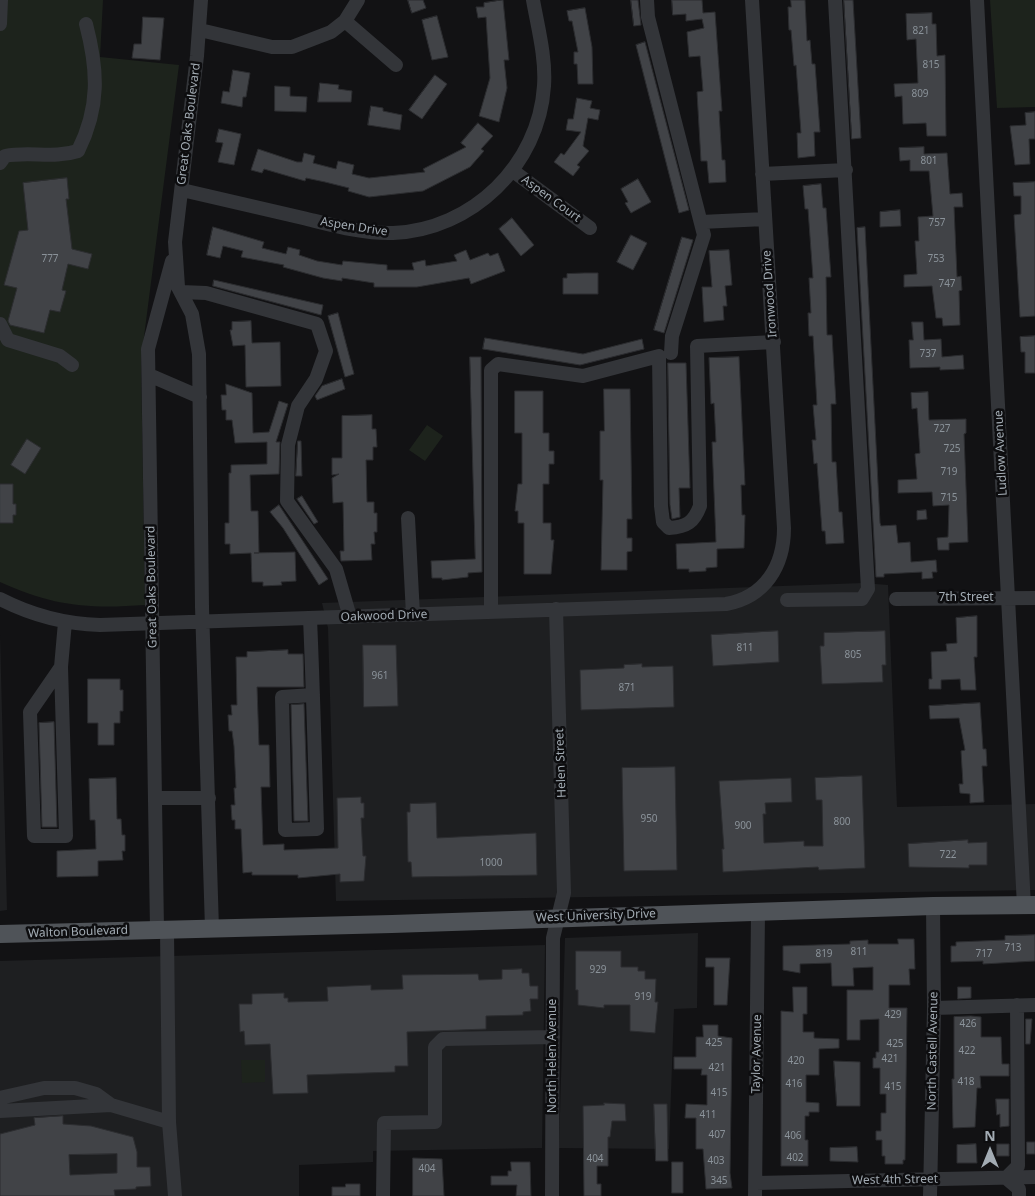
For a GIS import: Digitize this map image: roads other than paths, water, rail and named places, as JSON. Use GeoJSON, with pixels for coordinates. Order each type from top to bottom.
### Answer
{"type":"FeatureCollection","features":[{"type":"Feature","properties":{"kind":"main road","name":"West University Drive"},"geometry":{"type":"LineString","coordinates":[[162,930],[933,906],[1030,906]]}},
{"type":"Feature","properties":{"kind":"main road","name":"Walton Boulevard"},"geometry":{"type":"LineString","coordinates":[[0,934],[162,930]]}},
{"type":"Feature","properties":{"kind":"street"},"geometry":{"type":"LineString","coordinates":[[0,24],[1,0]]}},
{"type":"Feature","properties":{"kind":"street","name":"Great Oaks Boulevard"},"geometry":{"type":"LineString","coordinates":[[201,0],[200,30],[175,248],[175,269],[178,286],[192,314],[196,333],[200,397],[202,621],[212,929]]}},
{"type":"Feature","properties":{"kind":"street"},"geometry":{"type":"LineString","coordinates":[[200,30],[272,47],[292,47],[331,32],[345,21],[358,0]]}},
{"type":"Feature","properties":{"kind":"street","name":"Aspen Drive"},"geometry":{"type":"LineString","coordinates":[[182,190],[347,228],[391,233],[410,231],[439,224],[461,214],[486,198],[513,171],[530,141],[539,116],[544,87],[544,64],[533,0]]}},
{"type":"Feature","properties":{"kind":"street"},"geometry":{"type":"LineString","coordinates":[[646,0],[648,17],[704,235],[665,355],[661,506],[663,522],[669,528],[689,524],[696,518],[700,506],[697,346]]}},
{"type":"Feature","properties":{"kind":"street","name":"Ironwood Drive"},"geometry":{"type":"LineString","coordinates":[[752,0],[774,342],[784,542],[777,567],[766,582]]}},
{"type":"Feature","properties":{"kind":"street"},"geometry":{"type":"LineString","coordinates":[[787,600],[862,599],[868,588],[835,0]]}},
{"type":"Feature","properties":{"kind":"street","name":"Ludlow Avenue"},"geometry":{"type":"LineString","coordinates":[[977,0],[1008,598],[1030,906]]}},
{"type":"Feature","properties":{"kind":"street"},"geometry":{"type":"LineString","coordinates":[[345,21],[396,65]]}},
{"type":"Feature","properties":{"kind":"street"},"geometry":{"type":"LineString","coordinates":[[0,163],[5,156],[20,153],[57,156],[78,151],[93,116],[95,100],[92,49],[86,24]]}},
{"type":"Feature","properties":{"kind":"street"},"geometry":{"type":"LineString","coordinates":[[762,174],[846,170]]}},
{"type":"Feature","properties":{"kind":"street","name":"Aspen Court"},"geometry":{"type":"LineString","coordinates":[[513,171],[590,228]]}},
{"type":"Feature","properties":{"kind":"street"},"geometry":{"type":"LineString","coordinates":[[701,222],[765,219]]}},
{"type":"Feature","properties":{"kind":"street","name":"Great Oaks Boulevard"},"geometry":{"type":"LineString","coordinates":[[175,248],[148,349],[155,798],[169,1122],[175,1196]]}},
{"type":"Feature","properties":{"kind":"street"},"geometry":{"type":"LineString","coordinates":[[181,292],[206,293],[316,324],[326,351],[316,379],[298,406],[288,445],[287,501],[336,569],[350,617]]}},
{"type":"Feature","properties":{"kind":"street"},"geometry":{"type":"LineString","coordinates":[[0,324],[8,340],[60,356],[72,365]]}},
{"type":"Feature","properties":{"kind":"street"},"geometry":{"type":"LineString","coordinates":[[491,612],[491,370],[498,364],[583,376],[697,346],[774,342]]}},
{"type":"Feature","properties":{"kind":"street"},"geometry":{"type":"LineString","coordinates":[[149,375],[200,397]]}},
{"type":"Feature","properties":{"kind":"street"},"geometry":{"type":"LineString","coordinates":[[408,518],[413,615]]}},
{"type":"Feature","properties":{"kind":"street","name":"Oakwood Drive"},"geometry":{"type":"LineString","coordinates":[[0,599],[65,622],[100,625],[726,604],[745,598],[766,582]]}},
{"type":"Feature","properties":{"kind":"street","name":"7th Street"},"geometry":{"type":"LineString","coordinates":[[896,599],[1035,598]]}},
{"type":"Feature","properties":{"kind":"street","name":"Helen Street"},"geometry":{"type":"LineString","coordinates":[[556,609],[564,893],[558,917]]}},
{"type":"Feature","properties":{"kind":"street"},"geometry":{"type":"LineString","coordinates":[[310,618],[313,695],[317,828],[285,830],[282,697],[313,695]]}},
{"type":"Feature","properties":{"kind":"street"},"geometry":{"type":"LineString","coordinates":[[62,666],[30,712],[34,836],[66,836],[62,666],[65,622]]}},
{"type":"Feature","properties":{"kind":"street"},"geometry":{"type":"LineString","coordinates":[[155,798],[209,798]]}},
{"type":"Feature","properties":{"kind":"street","name":"North Castell Avenue"},"geometry":{"type":"LineString","coordinates":[[930,1196],[934,1008],[933,906]]}},
{"type":"Feature","properties":{"kind":"street","name":"Taylor Avenue"},"geometry":{"type":"LineString","coordinates":[[756,1190],[758,912]]}},
{"type":"Feature","properties":{"kind":"street","name":"North Helen Avenue"},"geometry":{"type":"LineString","coordinates":[[552,1196],[553,938],[558,917]]}},
{"type":"Feature","properties":{"kind":"street"},"geometry":{"type":"LineString","coordinates":[[1017,1005],[1018,1166],[1006,1178],[1019,1189],[1019,1196]]}},
{"type":"Feature","properties":{"kind":"street"},"geometry":{"type":"LineString","coordinates":[[934,1008],[1035,1005]]}},
{"type":"Feature","properties":{"kind":"street"},"geometry":{"type":"LineString","coordinates":[[383,1196],[384,1123],[435,1122],[435,1047],[443,1039],[553,1036]]}},
{"type":"Feature","properties":{"kind":"street"},"geometry":{"type":"LineString","coordinates":[[0,1098],[44,1088],[75,1088],[96,1094],[111,1105]]}},
{"type":"Feature","properties":{"kind":"street"},"geometry":{"type":"LineString","coordinates":[[0,1111],[111,1105],[169,1122]]}},
{"type":"Feature","properties":{"kind":"street","name":"West 4th Street"},"geometry":{"type":"LineString","coordinates":[[756,1190],[930,1179],[1035,1177]]}}]}
